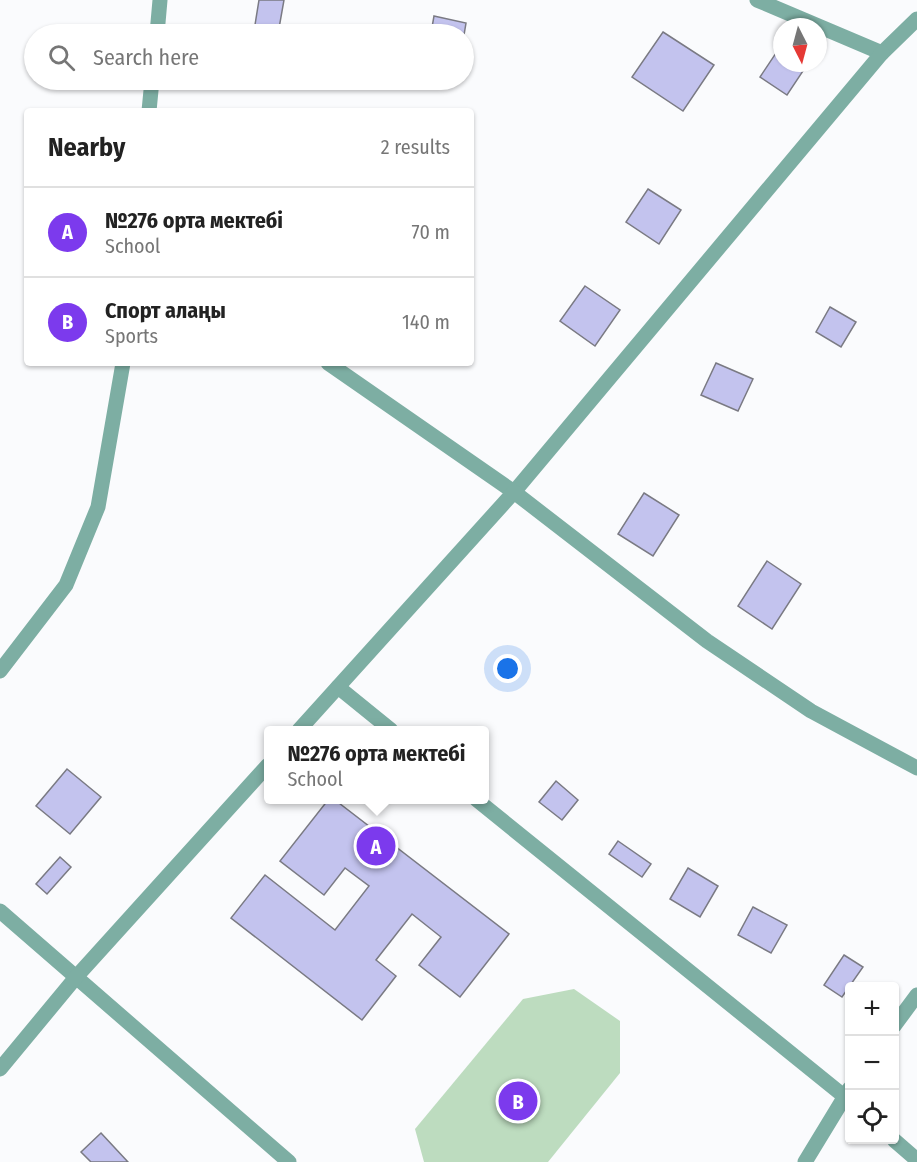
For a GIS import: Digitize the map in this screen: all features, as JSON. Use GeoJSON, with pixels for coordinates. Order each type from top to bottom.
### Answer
{"type":"FeatureCollection","features":[{"type":"Feature","properties":{"kind":"street"},"geometry":{"type":"LineString","coordinates":[[158,24],[160,0]]}},
{"type":"Feature","properties":{"kind":"street"},"geometry":{"type":"LineString","coordinates":[[757,0],[882,54]]}},
{"type":"Feature","properties":{"kind":"street"},"geometry":{"type":"LineString","coordinates":[[303,726],[514,492],[882,54],[917,19]]}},
{"type":"Feature","properties":{"kind":"street"},"geometry":{"type":"LineString","coordinates":[[149,108],[151,90]]}},
{"type":"Feature","properties":{"kind":"street"},"geometry":{"type":"LineString","coordinates":[[0,671],[66,585],[98,507],[122,366]]}},
{"type":"Feature","properties":{"kind":"street"},"geometry":{"type":"LineString","coordinates":[[332,366],[514,492],[707,641],[811,711],[917,768]]}},
{"type":"Feature","properties":{"kind":"street"},"geometry":{"type":"LineString","coordinates":[[338,687],[386,726]]}},
{"type":"Feature","properties":{"kind":"street"},"geometry":{"type":"LineString","coordinates":[[0,1069],[77,976],[264,769]]}},
{"type":"Feature","properties":{"kind":"street"},"geometry":{"type":"LineString","coordinates":[[482,804],[845,1093]]}},
{"type":"Feature","properties":{"kind":"street"},"geometry":{"type":"LineString","coordinates":[[0,911],[289,1162]]}},
{"type":"Feature","properties":{"kind":"street"},"geometry":{"type":"LineString","coordinates":[[899,1019],[917,995]]}},
{"type":"Feature","properties":{"kind":"street"},"geometry":{"type":"LineString","coordinates":[[806,1162],[845,1100]]}},
{"type":"Feature","properties":{"kind":"street"},"geometry":{"type":"LineString","coordinates":[[899,1144],[917,1160]]}},
{"type":"Feature","properties":{"kind":"green space"},"geometry":{"type":"Polygon","coordinates":[[[574,989],[620,1021],[620,1073],[548,1162],[424,1162],[415,1129],[523,999],[574,989]]]}},
{"type":"Feature","properties":{"kind":"building"},"geometry":{"type":"Polygon","coordinates":[[[259,0],[284,0],[280,24],[255,24],[259,0]]]}},
{"type":"Feature","properties":{"kind":"building"},"geometry":{"type":"Polygon","coordinates":[[[434,16],[466,23],[466,24],[433,24],[434,16]]]}},
{"type":"Feature","properties":{"kind":"building"},"geometry":{"type":"Polygon","coordinates":[[[663,32],[714,65],[683,111],[632,77],[663,32]]]}},
{"type":"Feature","properties":{"kind":"building"},"geometry":{"type":"Polygon","coordinates":[[[773,58],[773,72],[802,72],[787,95],[760,77],[773,58]]]}},
{"type":"Feature","properties":{"kind":"building"},"geometry":{"type":"Polygon","coordinates":[[[648,189],[681,210],[659,244],[626,222],[648,189]]]}},
{"type":"Feature","properties":{"kind":"building"},"geometry":{"type":"Polygon","coordinates":[[[585,286],[620,310],[595,346],[560,321],[585,286]]]}},
{"type":"Feature","properties":{"kind":"building"},"geometry":{"type":"Polygon","coordinates":[[[830,307],[856,322],[841,347],[816,332],[830,307]]]}},
{"type":"Feature","properties":{"kind":"building"},"geometry":{"type":"Polygon","coordinates":[[[716,363],[753,379],[738,411],[701,395],[716,363]]]}},
{"type":"Feature","properties":{"kind":"building"},"geometry":{"type":"Polygon","coordinates":[[[644,493],[679,515],[653,556],[618,534],[644,493]]]}},
{"type":"Feature","properties":{"kind":"building"},"geometry":{"type":"Polygon","coordinates":[[[767,561],[801,584],[772,629],[738,606],[767,561]]]}},
{"type":"Feature","properties":{"kind":"building"},"geometry":{"type":"Polygon","coordinates":[[[67,769],[101,797],[70,834],[36,806],[67,769]]]}},
{"type":"Feature","properties":{"kind":"building"},"geometry":{"type":"Polygon","coordinates":[[[556,781],[578,800],[562,820],[539,802],[556,781]]]}},
{"type":"Feature","properties":{"kind":"building"},"geometry":{"type":"Polygon","coordinates":[[[325,804],[340,804],[509,934],[460,997],[419,965],[441,937],[412,914],[376,960],[396,976],[362,1020],[231,918],[265,875],[335,930],[369,886],[345,868],[324,895],[280,861],[325,804]]]}},
{"type":"Feature","properties":{"kind":"building"},"geometry":{"type":"Polygon","coordinates":[[[618,841],[651,864],[642,877],[609,854],[618,841]]]}},
{"type":"Feature","properties":{"kind":"building"},"geometry":{"type":"Polygon","coordinates":[[[60,857],[71,867],[47,894],[36,884],[60,857]]]}},
{"type":"Feature","properties":{"kind":"building"},"geometry":{"type":"Polygon","coordinates":[[[688,868],[718,886],[700,917],[670,899],[688,868]]]}},
{"type":"Feature","properties":{"kind":"building"},"geometry":{"type":"Polygon","coordinates":[[[753,907],[787,925],[771,953],[738,935],[753,907]]]}},
{"type":"Feature","properties":{"kind":"building"},"geometry":{"type":"Polygon","coordinates":[[[844,955],[863,967],[852,982],[845,982],[845,993],[842,997],[824,985],[844,955]]]}},
{"type":"Feature","properties":{"kind":"building"},"geometry":{"type":"Polygon","coordinates":[[[101,1133],[128,1162],[91,1162],[81,1152],[101,1133]]]}},
{"type":"Feature","properties":{"kind":"place","name":"№276 орта мектебі"},"geometry":{"type":"Point","coordinates":[376,846]}},
{"type":"Feature","properties":{"kind":"place","name":"Спорт алаңы"},"geometry":{"type":"Point","coordinates":[518,1101]}}]}
